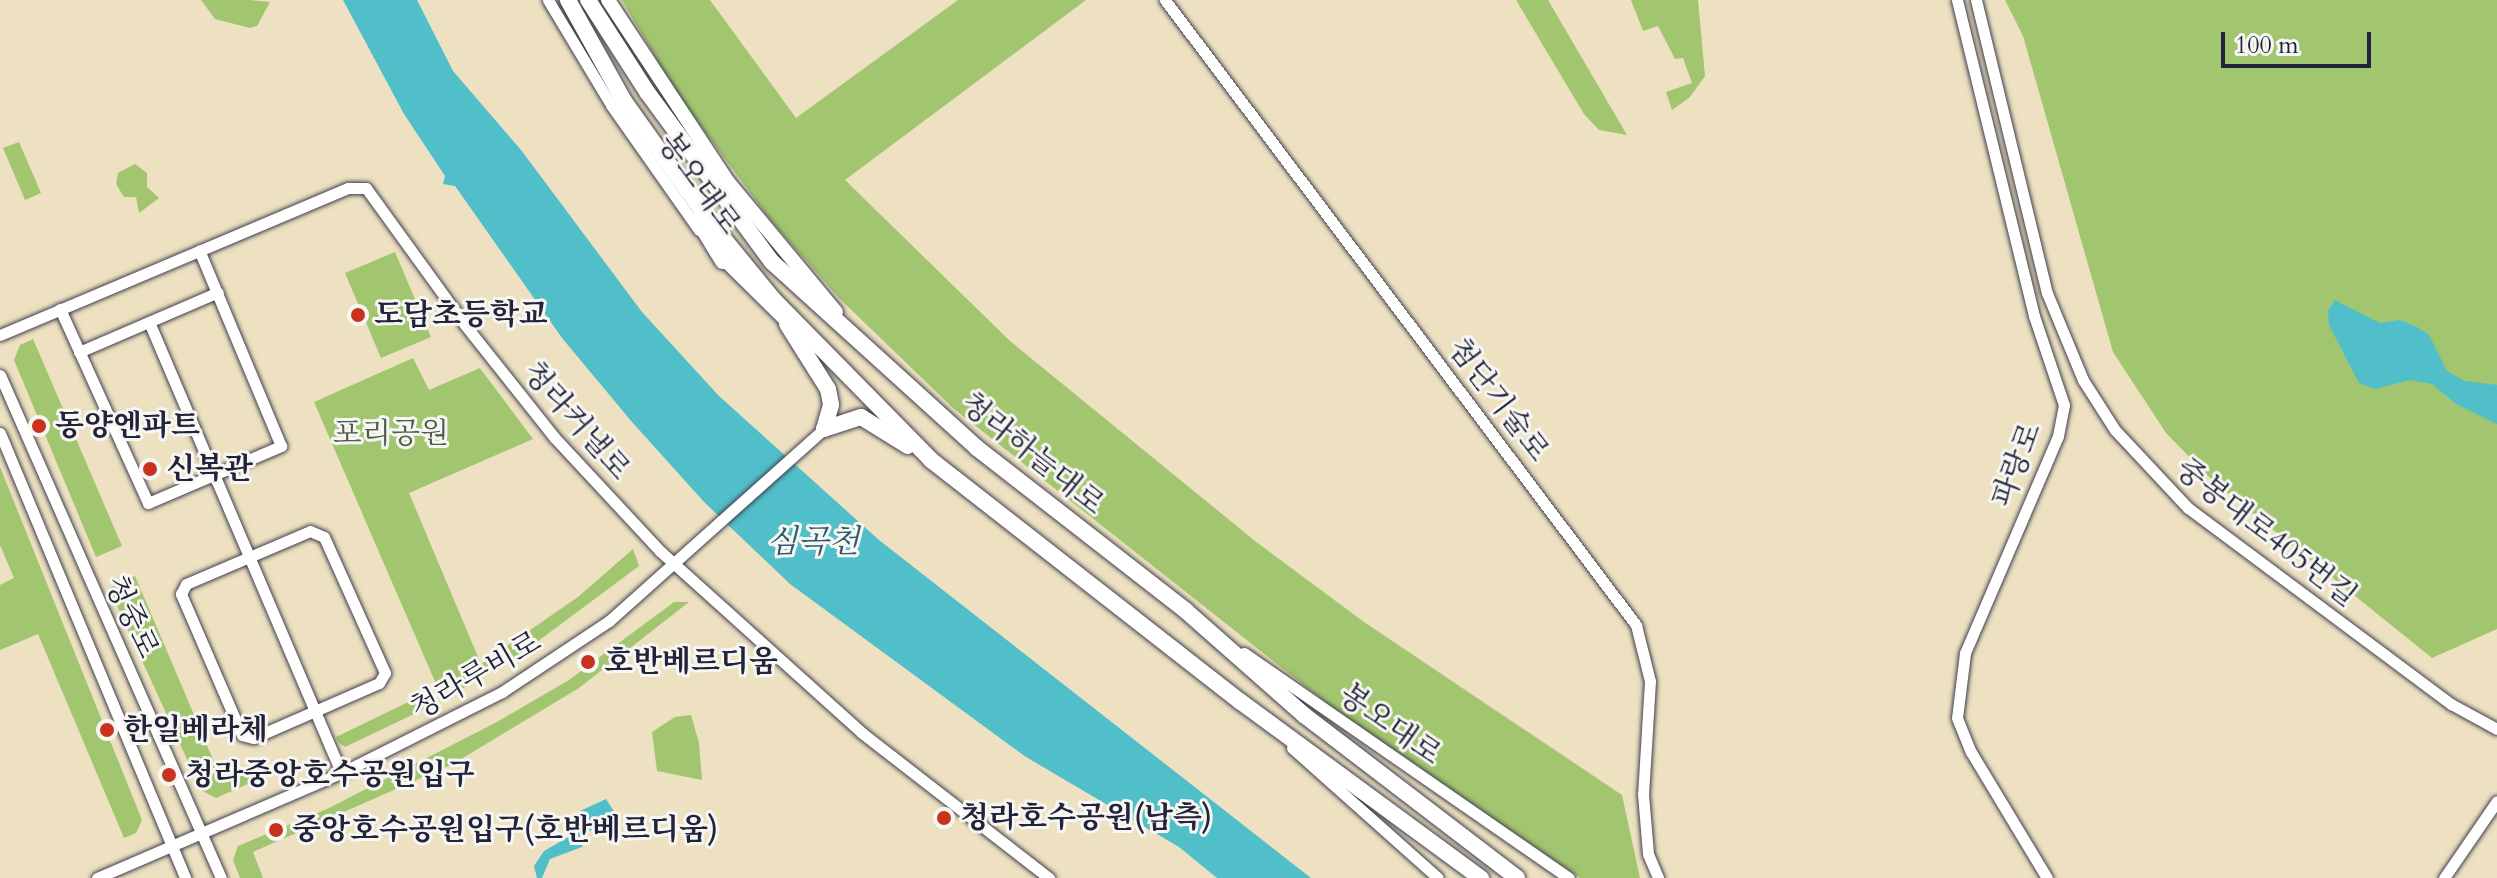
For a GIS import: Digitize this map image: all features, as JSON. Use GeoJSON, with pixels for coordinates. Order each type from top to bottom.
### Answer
{"type":"FeatureCollection","features":[{"type":"Feature","properties":{"kind":"highway"},"geometry":{"type":"LineString","coordinates":[[568,0],[723,261]]}},
{"type":"Feature","properties":{"kind":"highway","name":"청라하늘대로"},"geometry":{"type":"LineString","coordinates":[[588,0],[647,92],[772,262],[977,448],[1185,610],[1304,715],[1517,878]]}},
{"type":"Feature","properties":{"kind":"highway"},"geometry":{"type":"LineString","coordinates":[[643,130],[773,299],[931,460]]}},
{"type":"Feature","properties":{"kind":"highway"},"geometry":{"type":"LineString","coordinates":[[787,324],[828,389],[831,405],[824,429]]}},
{"type":"Feature","properties":{"kind":"highway"},"geometry":{"type":"LineString","coordinates":[[824,429],[861,417],[931,460],[1241,702],[1481,878]]}},
{"type":"Feature","properties":{"kind":"main road","name":"봉오대로"},"geometry":{"type":"LineString","coordinates":[[608,0],[728,182],[878,361]]}},
{"type":"Feature","properties":{"kind":"street","name":"봉오대로"},"geometry":{"type":"LineString","coordinates":[[548,0],[611,105],[723,261],[787,324],[842,369]]}},
{"type":"Feature","properties":{"kind":"street","name":"첨단기술로"},"geometry":{"type":"LineString","coordinates":[[1165,0],[1636,625],[1650,681],[1643,794],[1648,854],[1658,878]]}},
{"type":"Feature","properties":{"kind":"street","name":"파랑로"},"geometry":{"type":"LineString","coordinates":[[1957,0],[2030,301],[2064,405],[2058,436],[1965,653],[1957,688],[1957,718],[1971,752],[2047,878]]}},
{"type":"Feature","properties":{"kind":"street","name":"중봉대로405번길"},"geometry":{"type":"LineString","coordinates":[[1976,0],[2047,293],[2083,380],[2115,430],[2188,508],[2451,704],[2497,729]]}},
{"type":"Feature","properties":{"kind":"street","name":"청라커낼로"},"geometry":{"type":"LineString","coordinates":[[0,335],[348,188],[366,188],[554,437],[674,566],[862,733],[1049,878]]}},
{"type":"Feature","properties":{"kind":"street"},"geometry":{"type":"LineString","coordinates":[[60,309],[148,503],[281,446],[199,250]]}},
{"type":"Feature","properties":{"kind":"street"},"geometry":{"type":"LineString","coordinates":[[79,352],[218,292]]}},
{"type":"Feature","properties":{"kind":"street"},"geometry":{"type":"LineString","coordinates":[[149,322],[341,773]]}},
{"type":"Feature","properties":{"kind":"street","name":"청중로"},"geometry":{"type":"LineString","coordinates":[[0,375],[109,632],[204,832],[221,878]]}},
{"type":"Feature","properties":{"kind":"street","name":"청라루비로"},"geometry":{"type":"LineString","coordinates":[[97,878],[341,773],[513,686],[609,621],[824,429]]}},
{"type":"Feature","properties":{"kind":"street","name":"청중로"},"geometry":{"type":"LineString","coordinates":[[0,433],[174,845],[185,878]]}},
{"type":"Feature","properties":{"kind":"street"},"geometry":{"type":"LineString","coordinates":[[310,531],[324,537],[385,673],[379,683],[316,711],[253,738],[242,735],[181,594],[186,584],[310,531]]}},
{"type":"Feature","properties":{"kind":"street","name":"봉오대로"},"geometry":{"type":"LineString","coordinates":[[1185,610],[1343,726],[1569,878]]}},
{"type":"Feature","properties":{"kind":"street"},"geometry":{"type":"LineString","coordinates":[[1241,702],[1438,878]]}},
{"type":"Feature","properties":{"kind":"street"},"geometry":{"type":"LineString","coordinates":[[2444,878],[2497,801]]}},
{"type":"Feature","properties":{"kind":"green space"},"geometry":{"type":"Polygon","coordinates":[[[201,0],[270,2],[257,26],[250,28],[215,19],[201,0]]]}},
{"type":"Feature","properties":{"kind":"green space"},"geometry":{"type":"Polygon","coordinates":[[[622,0],[710,0],[796,118],[958,0],[1086,0],[845,180],[1010,341],[1255,541],[1364,622],[1622,795],[1640,878],[1580,878],[1344,717],[953,408],[840,299],[772,222],[677,94],[622,0]]]}},
{"type":"Feature","properties":{"kind":"green space"},"geometry":{"type":"Polygon","coordinates":[[[1516,0],[1548,0],[1627,135],[1599,130],[1584,114],[1516,0]]]}},
{"type":"Feature","properties":{"kind":"green space"},"geometry":{"type":"Polygon","coordinates":[[[1631,0],[1698,0],[1705,76],[1690,97],[1672,110],[1666,92],[1692,83],[1683,58],[1675,59],[1658,26],[1643,31],[1631,0]]]}},
{"type":"Feature","properties":{"kind":"green space"},"geometry":{"type":"Polygon","coordinates":[[[2005,0],[2497,0],[2497,629],[2432,658],[2215,483],[2166,433],[2113,352],[2023,36],[2005,0]]]}},
{"type":"Feature","properties":{"kind":"green space"},"geometry":{"type":"Polygon","coordinates":[[[19,142],[41,193],[25,200],[3,148],[19,142]]]}},
{"type":"Feature","properties":{"kind":"green space"},"geometry":{"type":"Polygon","coordinates":[[[135,164],[147,173],[147,187],[159,198],[139,213],[136,197],[124,197],[116,184],[118,173],[135,164]]]}},
{"type":"Feature","properties":{"kind":"green space"},"geometry":{"type":"Polygon","coordinates":[[[395,252],[431,337],[381,358],[345,273],[395,252]]]}},
{"type":"Feature","properties":{"kind":"green space"},"geometry":{"type":"Polygon","coordinates":[[[33,339],[122,546],[96,557],[14,360],[20,345],[33,339]]]}},
{"type":"Feature","properties":{"kind":"green space","name":"포리공원"},"geometry":{"type":"Polygon","coordinates":[[[413,358],[429,390],[480,368],[533,439],[409,493],[481,664],[578,597],[633,549],[639,566],[518,656],[443,700],[314,402],[413,358]]]}},
{"type":"Feature","properties":{"kind":"green space"},"geometry":{"type":"Polygon","coordinates":[[[0,467],[142,820],[136,833],[124,838],[38,634],[0,650],[0,585],[14,578],[0,545],[0,467]]]}},
{"type":"Feature","properties":{"kind":"green space"},"geometry":{"type":"Polygon","coordinates":[[[135,576],[223,783],[257,770],[261,778],[216,798],[201,790],[109,588],[135,576]]]}},
{"type":"Feature","properties":{"kind":"green space"},"geometry":{"type":"Polygon","coordinates":[[[674,602],[689,602],[579,688],[453,764],[253,852],[263,878],[240,878],[233,860],[238,846],[327,809],[495,723],[569,680],[674,602]]]}},
{"type":"Feature","properties":{"kind":"green space"},"geometry":{"type":"Polygon","coordinates":[[[429,692],[435,704],[345,747],[339,743],[336,737],[429,692]]]}},
{"type":"Feature","properties":{"kind":"green space"},"geometry":{"type":"Polygon","coordinates":[[[691,715],[699,743],[702,780],[657,771],[652,732],[675,717],[691,715]]]}},
{"type":"Feature","properties":{"kind":"water","name":"심곡천"},"geometry":{"type":"Polygon","coordinates":[[[343,0],[417,0],[453,71],[521,150],[642,312],[719,396],[879,540],[1311,878],[1217,878],[1179,847],[1026,757],[790,584],[705,503],[632,422],[562,338],[455,186],[443,184],[445,176],[404,114],[343,0]]]}},
{"type":"Feature","properties":{"kind":"water"},"geometry":{"type":"Polygon","coordinates":[[[2335,300],[2380,323],[2400,320],[2417,327],[2429,335],[2447,371],[2465,381],[2497,385],[2497,424],[2456,404],[2432,384],[2410,380],[2375,389],[2359,383],[2329,325],[2328,311],[2335,300]]]}},
{"type":"Feature","properties":{"kind":"water"},"geometry":{"type":"Polygon","coordinates":[[[606,799],[621,822],[610,832],[602,826],[586,832],[582,847],[550,859],[542,878],[537,878],[534,866],[544,851],[579,831],[580,811],[606,799]]]}},
{"type":"Feature","properties":{"kind":"place","name":"도담초등학교"},"geometry":{"type":"Point","coordinates":[358,315]}},
{"type":"Feature","properties":{"kind":"place","name":"동양엔파트"},"geometry":{"type":"Point","coordinates":[39,426]}},
{"type":"Feature","properties":{"kind":"place","name":"신복관"},"geometry":{"type":"Point","coordinates":[150,469]}},
{"type":"Feature","properties":{"kind":"place","name":"호반베르디움"},"geometry":{"type":"Point","coordinates":[588,662]}},
{"type":"Feature","properties":{"kind":"place","name":"한일베라체"},"geometry":{"type":"Point","coordinates":[107,730]}},
{"type":"Feature","properties":{"kind":"place","name":"청라중앙호수공원입구"},"geometry":{"type":"Point","coordinates":[169,775]}},
{"type":"Feature","properties":{"kind":"place","name":"청라호수공원(남측)"},"geometry":{"type":"Point","coordinates":[944,818]}},
{"type":"Feature","properties":{"kind":"place","name":"중앙호수공원입구(호반베르디움)"},"geometry":{"type":"Point","coordinates":[276,830]}}]}
